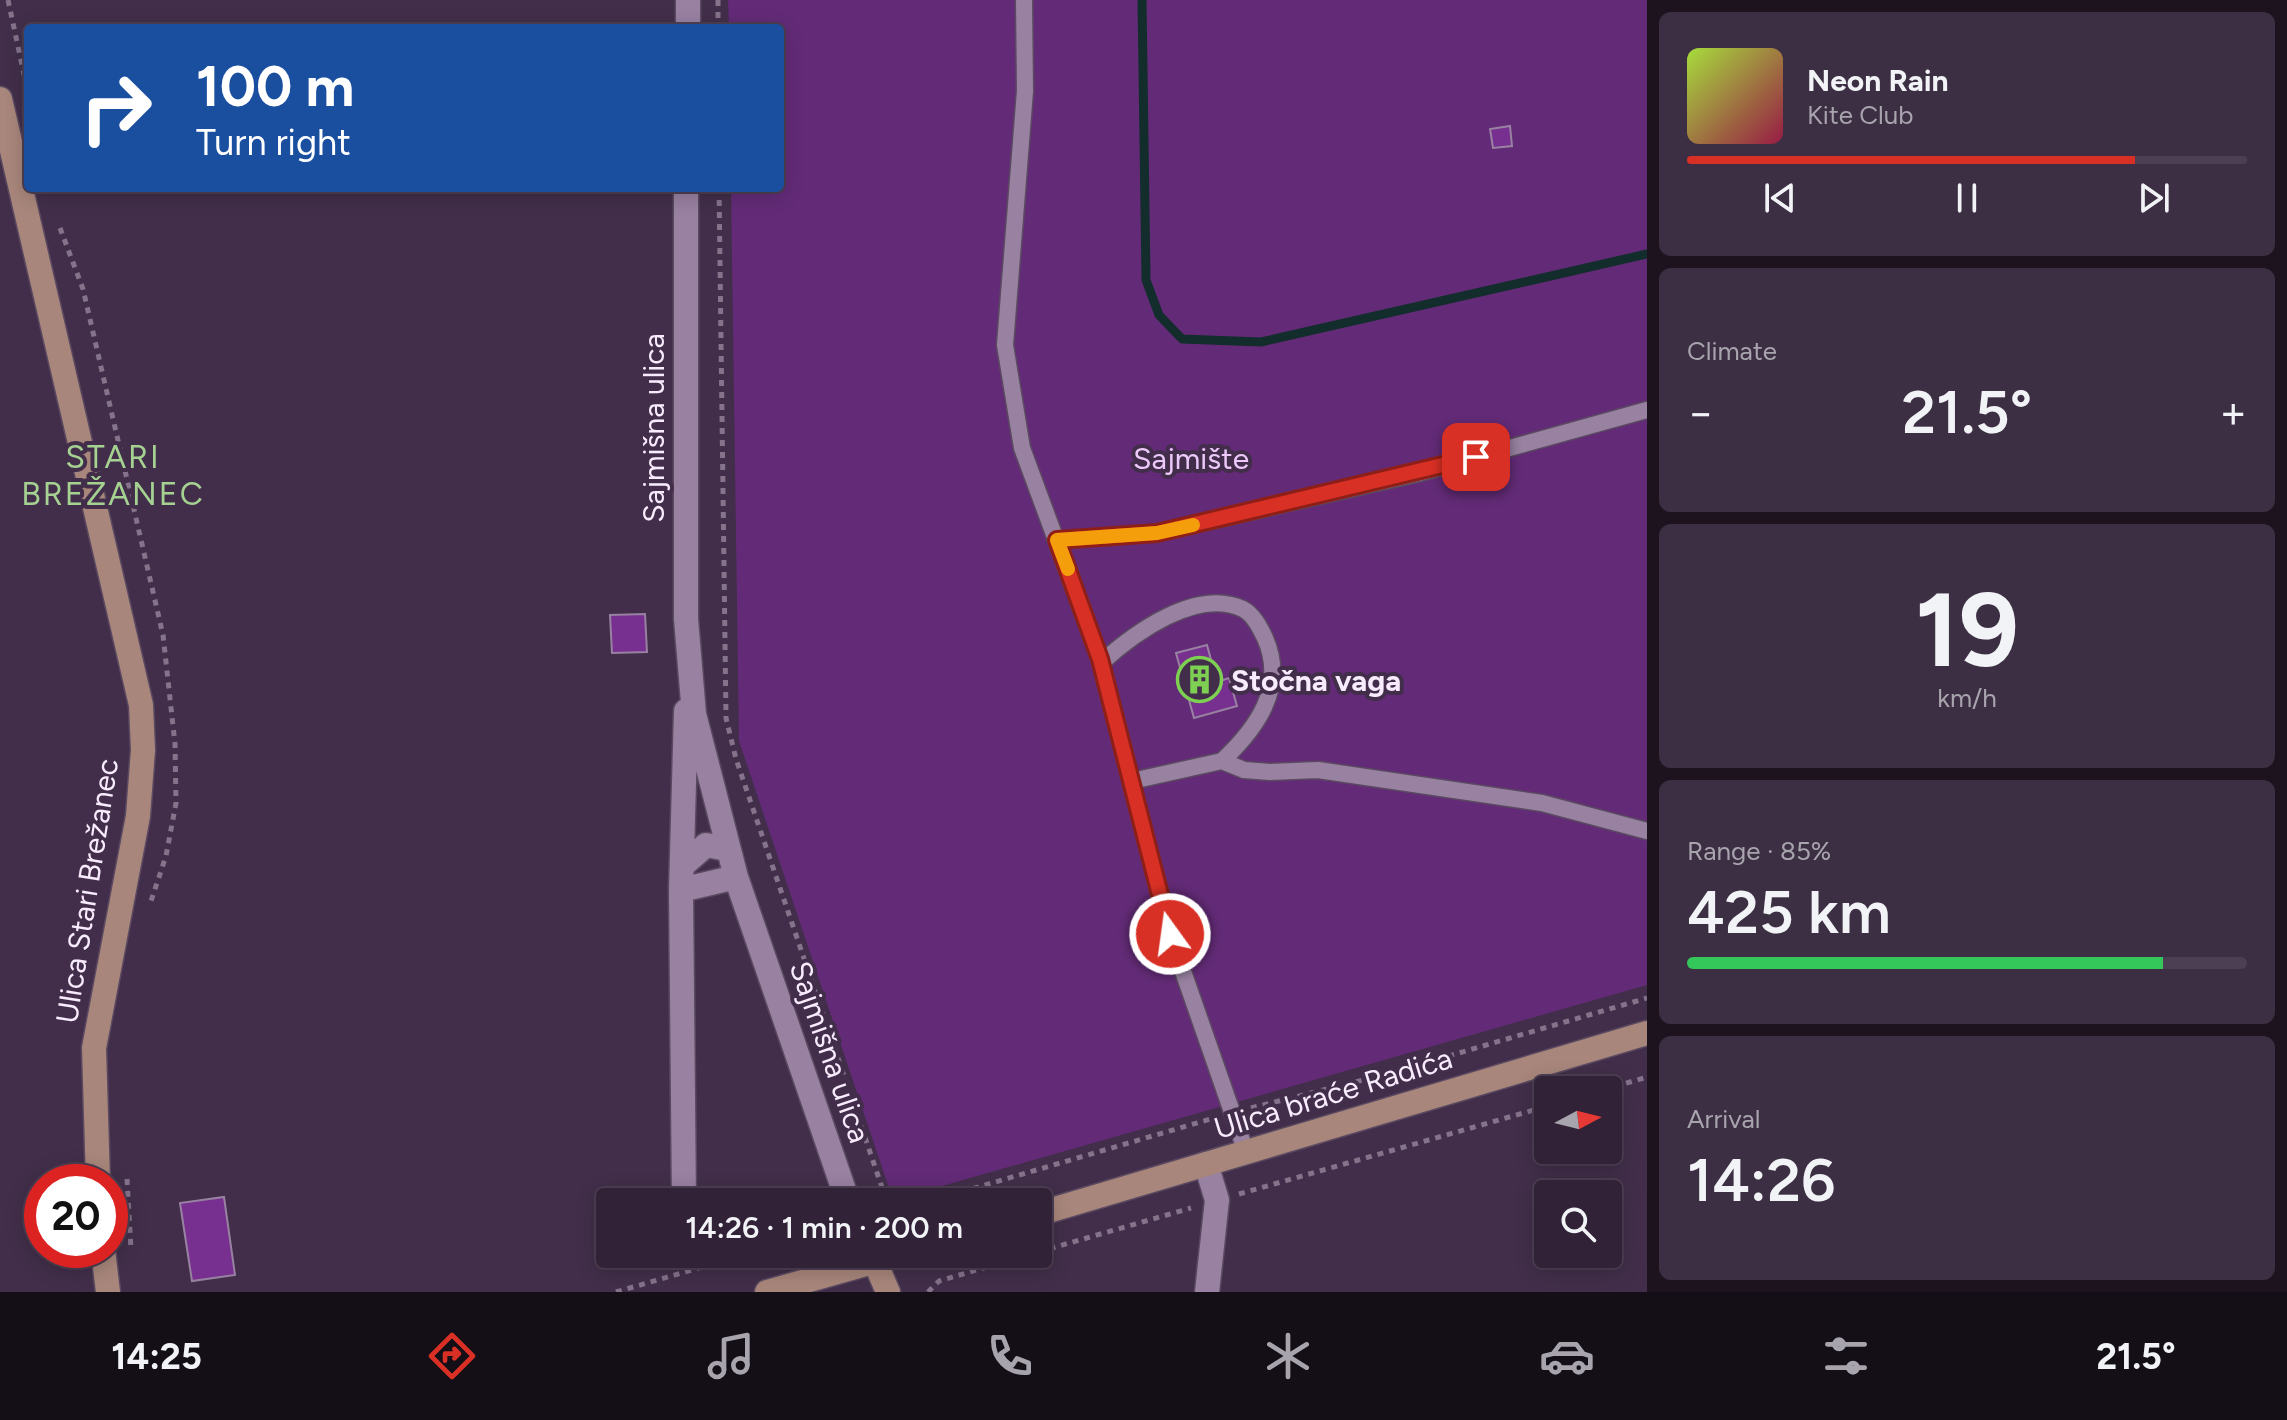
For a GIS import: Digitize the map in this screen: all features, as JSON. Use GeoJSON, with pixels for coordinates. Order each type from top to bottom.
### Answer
{"type":"FeatureCollection","features":[{"type":"Feature","properties":{"kind":"main road","name":"Ulica Stari Brežanec"},"geometry":{"type":"LineString","coordinates":[[0,99],[141,705],[143,750],[138,816],[94,1048],[97,1164]]}},
{"type":"Feature","properties":{"kind":"main road","name":"Ulica braće Radića"},"geometry":{"type":"LineString","coordinates":[[1052,1210],[1647,1033]]}},
{"type":"Feature","properties":{"kind":"main road"},"geometry":{"type":"LineString","coordinates":[[105,1268],[108,1292]]}},
{"type":"Feature","properties":{"kind":"main road"},"geometry":{"type":"LineString","coordinates":[[767,1292],[842,1268]]}},
{"type":"Feature","properties":{"kind":"main road"},"geometry":{"type":"LineString","coordinates":[[877,1268],[888,1292]]}},
{"type":"Feature","properties":{"kind":"street"},"geometry":{"type":"LineString","coordinates":[[688,0],[688,24]]}},
{"type":"Feature","properties":{"kind":"street","name":"Sajmišna ulica"},"geometry":{"type":"LineString","coordinates":[[684,1188],[682,765],[689,669],[686,192]]}},
{"type":"Feature","properties":{"kind":"street","name":"Sajmišna ulica"},"geometry":{"type":"LineString","coordinates":[[689,669],[694,714],[727,849],[843,1188]]}},
{"type":"Feature","properties":{"kind":"street"},"geometry":{"type":"LineString","coordinates":[[681,878],[706,845],[727,849]]}},
{"type":"Feature","properties":{"kind":"street"},"geometry":{"type":"LineString","coordinates":[[681,878],[736,877]]}},
{"type":"Feature","properties":{"kind":"street"},"geometry":{"type":"LineString","coordinates":[[1206,1164],[1217,1200],[1207,1292]]}},
{"type":"Feature","properties":{"kind":"lane"},"geometry":{"type":"LineString","coordinates":[[1024,0],[1025,91],[1005,345],[1022,448],[1101,663],[1170,934],[1246,1152]]}},
{"type":"Feature","properties":{"kind":"lane"},"geometry":{"type":"LineString","coordinates":[[1057,540],[1173,530],[1419,473],[1647,410]]}},
{"type":"Feature","properties":{"kind":"lane"},"geometry":{"type":"LineString","coordinates":[[1101,663],[1158,618],[1218,605],[1243,609],[1258,623],[1273,668],[1262,717],[1251,733],[1222,761],[1132,781]]}},
{"type":"Feature","properties":{"kind":"lane"},"geometry":{"type":"LineString","coordinates":[[1222,761],[1244,770],[1318,770],[1542,803],[1647,831]]}},
{"type":"Feature","properties":{"kind":"path"},"geometry":{"type":"LineString","coordinates":[[8,0],[24,74]]}},
{"type":"Feature","properties":{"kind":"path"},"geometry":{"type":"LineString","coordinates":[[718,0],[718,24]]}},
{"type":"Feature","properties":{"kind":"path"},"geometry":{"type":"LineString","coordinates":[[719,192],[723,675],[726,718],[736,759],[882,1188]]}},
{"type":"Feature","properties":{"kind":"path"},"geometry":{"type":"LineString","coordinates":[[975,1188],[1233,1112],[1387,1074],[1647,998]]}},
{"type":"Feature","properties":{"kind":"path"},"geometry":{"type":"LineString","coordinates":[[1622,1084],[1647,1077]]}},
{"type":"Feature","properties":{"kind":"path"},"geometry":{"type":"LineString","coordinates":[[1052,1248],[1534,1110]]}},
{"type":"Feature","properties":{"kind":"path"},"geometry":{"type":"LineString","coordinates":[[616,1292],[699,1268]]}},
{"type":"Feature","properties":{"kind":"path"},"geometry":{"type":"LineString","coordinates":[[928,1292],[939,1281],[983,1268]]}},
{"type":"Feature","properties":{"kind":"green space","name":"Sajmište"},"geometry":{"type":"Polygon","coordinates":[[[728,0],[1647,0],[1647,985],[935,1188],[889,1188],[739,741],[731,192],[784,192],[784,24],[729,24],[728,0]]]}},
{"type":"Feature","properties":{"kind":"building"},"geometry":{"type":"Polygon","coordinates":[[[1510,126],[1512,146],[1493,148],[1490,129],[1510,126]]]}},
{"type":"Feature","properties":{"kind":"building"},"geometry":{"type":"Polygon","coordinates":[[[645,614],[647,652],[612,653],[610,615],[645,614]]]}},
{"type":"Feature","properties":{"kind":"building","name":"Stočna vaga"},"geometry":{"type":"Polygon","coordinates":[[[1207,645],[1217,682],[1229,678],[1237,706],[1194,718],[1176,653],[1207,645]]]}},
{"type":"Feature","properties":{"kind":"building"},"geometry":{"type":"Polygon","coordinates":[[[224,1197],[235,1275],[192,1281],[180,1203],[224,1197]]]}},
{"type":"Feature","properties":{"kind":"waterway"},"geometry":{"type":"LineString","coordinates":[[1142,0],[1146,280],[1159,315],[1182,339],[1261,342],[1647,254]]}},
{"type":"Feature","properties":{"kind":"slow traffic"},"geometry":{"type":"LineString","coordinates":[[1068,569],[1057,540],[1157,533],[1193,525]]}},
{"type":"Feature","properties":{"kind":"place","name":"Stočna vaga"},"geometry":{"type":"Point","coordinates":[1200,680]}},
{"type":"Feature","properties":{"kind":"district","name":"STARI BREŽANEC"},"geometry":{"type":"Point","coordinates":[113,476]}},
{"type":"Feature","properties":{"kind":"route"},"geometry":{"type":"LineString","coordinates":[[1170,934],[1100,659],[1057,540],[1157,533],[1476,457]]}}]}
